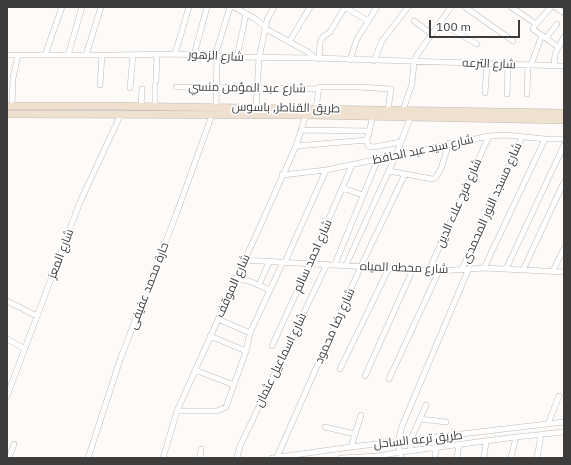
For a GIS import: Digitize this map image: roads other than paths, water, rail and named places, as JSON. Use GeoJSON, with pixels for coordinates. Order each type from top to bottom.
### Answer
{"type":"FeatureCollection","features":[{"type":"Feature","properties":{"kind":"main road","name":"طريق القناطر, باسوس"},"geometry":{"type":"LineString","coordinates":[[10,106],[316,108],[564,113]]}},
{"type":"Feature","properties":{"kind":"main road","name":"طريق القناطر, باسوس"},"geometry":{"type":"LineString","coordinates":[[7,114],[411,116],[564,120]]}},
{"type":"Feature","properties":{"kind":"street"},"geometry":{"type":"LineString","coordinates":[[45,55],[62,7]]}},
{"type":"Feature","properties":{"kind":"street"},"geometry":{"type":"LineString","coordinates":[[68,55],[82,7]]}},
{"type":"Feature","properties":{"kind":"street"},"geometry":{"type":"LineString","coordinates":[[86,55],[101,7]]}},
{"type":"Feature","properties":{"kind":"street"},"geometry":{"type":"LineString","coordinates":[[175,54],[189,7]]}},
{"type":"Feature","properties":{"kind":"street"},"geometry":{"type":"LineString","coordinates":[[194,55],[207,7]]}},
{"type":"Feature","properties":{"kind":"street"},"geometry":{"type":"LineString","coordinates":[[216,107],[216,56],[230,7]]}},
{"type":"Feature","properties":{"kind":"street"},"geometry":{"type":"LineString","coordinates":[[234,7],[260,23],[266,29],[317,58],[320,42],[330,32],[345,7],[368,21]]}},
{"type":"Feature","properties":{"kind":"street"},"geometry":{"type":"LineString","coordinates":[[256,108],[259,58],[267,20],[274,7]]}},
{"type":"Feature","properties":{"kind":"street"},"geometry":{"type":"LineString","coordinates":[[289,42],[310,7]]}},
{"type":"Feature","properties":{"kind":"street"},"geometry":{"type":"LineString","coordinates":[[350,60],[355,44],[377,7]]}},
{"type":"Feature","properties":{"kind":"street"},"geometry":{"type":"LineString","coordinates":[[374,61],[382,41],[408,7]]}},
{"type":"Feature","properties":{"kind":"street"},"geometry":{"type":"LineString","coordinates":[[404,110],[412,84],[414,62],[417,55],[451,7]]}},
{"type":"Feature","properties":{"kind":"street"},"geometry":{"type":"LineString","coordinates":[[465,7],[513,41]]}},
{"type":"Feature","properties":{"kind":"street"},"geometry":{"type":"LineString","coordinates":[[511,7],[536,24]]}},
{"type":"Feature","properties":{"kind":"street"},"geometry":{"type":"LineString","coordinates":[[551,7],[533,29],[558,47]]}},
{"type":"Feature","properties":{"kind":"street"},"geometry":{"type":"LineString","coordinates":[[555,7],[564,13]]}},
{"type":"Feature","properties":{"kind":"street"},"geometry":{"type":"LineString","coordinates":[[237,57],[246,14]]}},
{"type":"Feature","properties":{"kind":"street"},"geometry":{"type":"LineString","coordinates":[[414,21],[432,34]]}},
{"type":"Feature","properties":{"kind":"street"},"geometry":{"type":"LineString","coordinates":[[440,23],[477,44]]}},
{"type":"Feature","properties":{"kind":"street"},"geometry":{"type":"LineString","coordinates":[[527,94],[529,65],[544,36],[557,24]]}},
{"type":"Feature","properties":{"kind":"street"},"geometry":{"type":"LineString","coordinates":[[554,66],[558,47],[564,37]]}},
{"type":"Feature","properties":{"kind":"street"},"geometry":{"type":"LineString","coordinates":[[155,107],[157,54]]}},
{"type":"Feature","properties":{"kind":"street","name":"شارع الزهور"},"geometry":{"type":"LineString","coordinates":[[7,55],[175,54],[414,62]]}},
{"type":"Feature","properties":{"kind":"street"},"geometry":{"type":"LineString","coordinates":[[10,106],[13,78],[18,55]]}},
{"type":"Feature","properties":{"kind":"street"},"geometry":{"type":"LineString","coordinates":[[100,85],[102,55]]}},
{"type":"Feature","properties":{"kind":"street"},"geometry":{"type":"LineString","coordinates":[[130,88],[133,55]]}},
{"type":"Feature","properties":{"kind":"street","name":"شارع الترعه"},"geometry":{"type":"LineString","coordinates":[[414,62],[564,66]]}},
{"type":"Feature","properties":{"kind":"street"},"geometry":{"type":"LineString","coordinates":[[485,93],[487,64]]}},
{"type":"Feature","properties":{"kind":"street"},"geometry":{"type":"LineString","coordinates":[[507,94],[508,65]]}},
{"type":"Feature","properties":{"kind":"street","name":"شارع عبد المؤمن منسي"},"geometry":{"type":"LineString","coordinates":[[176,87],[318,89],[320,86],[391,89],[388,110]]}},
{"type":"Feature","properties":{"kind":"street"},"geometry":{"type":"LineString","coordinates":[[140,107],[142,89]]}},
{"type":"Feature","properties":{"kind":"street"},"geometry":{"type":"LineString","coordinates":[[316,108],[318,89]]}},
{"type":"Feature","properties":{"kind":"street","name":"شارع المعز"},"geometry":{"type":"LineString","coordinates":[[7,396],[9,384],[25,349],[80,202],[121,114]]}},
{"type":"Feature","properties":{"kind":"street","name":"حارة محمد عفيفى"},"geometry":{"type":"LineString","coordinates":[[88,458],[121,357],[176,215],[212,115]]}},
{"type":"Feature","properties":{"kind":"street","name":"شارع الموقف"},"geometry":{"type":"LineString","coordinates":[[163,458],[177,411],[296,146],[306,115]]}},
{"type":"Feature","properties":{"kind":"street"},"geometry":{"type":"LineString","coordinates":[[373,116],[367,140],[368,145],[371,147],[401,142]]}},
{"type":"Feature","properties":{"kind":"street"},"geometry":{"type":"LineString","coordinates":[[346,265],[396,155],[411,116]]}},
{"type":"Feature","properties":{"kind":"street"},"geometry":{"type":"LineString","coordinates":[[302,130],[369,131]]}},
{"type":"Feature","properties":{"kind":"street","name":"شارع سيد عبد الحافظ"},"geometry":{"type":"LineString","coordinates":[[282,176],[352,165],[449,143],[489,136],[505,135],[545,139],[564,139]]}},
{"type":"Feature","properties":{"kind":"street","name":"شارع فرج علاء الدين"},"geometry":{"type":"LineString","coordinates":[[429,270],[489,136]]}},
{"type":"Feature","properties":{"kind":"street","name":"شارع مسجد النور المحمدى"},"geometry":{"type":"LineString","coordinates":[[462,269],[522,137]]}},
{"type":"Feature","properties":{"kind":"street"},"geometry":{"type":"LineString","coordinates":[[484,268],[545,139]]}},
{"type":"Feature","properties":{"kind":"street"},"geometry":{"type":"LineString","coordinates":[[296,146],[367,140]]}},
{"type":"Feature","properties":{"kind":"street"},"geometry":{"type":"LineString","coordinates":[[389,171],[432,179],[435,178],[441,169],[449,143]]}},
{"type":"Feature","properties":{"kind":"street"},"geometry":{"type":"LineString","coordinates":[[506,269],[564,145]]}},
{"type":"Feature","properties":{"kind":"street"},"geometry":{"type":"LineString","coordinates":[[334,264],[378,159]]}},
{"type":"Feature","properties":{"kind":"street","name":"شارع احمد سالم"},"geometry":{"type":"LineString","coordinates":[[272,346],[310,263],[352,165]]}},
{"type":"Feature","properties":{"kind":"street"},"geometry":{"type":"LineString","coordinates":[[177,411],[221,410],[226,407],[246,351],[250,333],[326,170]]}},
{"type":"Feature","properties":{"kind":"street","name":"شارع رضا محمود"},"geometry":{"type":"LineString","coordinates":[[274,458],[361,266],[405,174]]}},
{"type":"Feature","properties":{"kind":"street"},"geometry":{"type":"LineString","coordinates":[[523,270],[564,182]]}},
{"type":"Feature","properties":{"kind":"street"},"geometry":{"type":"LineString","coordinates":[[342,188],[363,195]]}},
{"type":"Feature","properties":{"kind":"street"},"geometry":{"type":"LineString","coordinates":[[553,271],[564,248]]}},
{"type":"Feature","properties":{"kind":"street","name":"شارع محطه المياه"},"geometry":{"type":"LineString","coordinates":[[244,260],[439,271],[484,268],[564,272]]}},
{"type":"Feature","properties":{"kind":"street"},"geometry":{"type":"LineString","coordinates":[[259,285],[269,262]]}},
{"type":"Feature","properties":{"kind":"street","name":"شارع اسماعيل عثمان"},"geometry":{"type":"LineString","coordinates":[[237,458],[240,446],[327,264]]}},
{"type":"Feature","properties":{"kind":"street"},"geometry":{"type":"LineString","coordinates":[[340,369],[389,268]]}},
{"type":"Feature","properties":{"kind":"street"},"geometry":{"type":"LineString","coordinates":[[401,458],[398,442],[402,426],[469,268]]}},
{"type":"Feature","properties":{"kind":"street"},"geometry":{"type":"LineString","coordinates":[[365,376],[413,270]]}},
{"type":"Feature","properties":{"kind":"street"},"geometry":{"type":"LineString","coordinates":[[389,379],[439,271]]}},
{"type":"Feature","properties":{"kind":"street"},"geometry":{"type":"LineString","coordinates":[[236,278],[270,290]]}},
{"type":"Feature","properties":{"kind":"street"},"geometry":{"type":"LineString","coordinates":[[7,301],[37,316]]}},
{"type":"Feature","properties":{"kind":"street"},"geometry":{"type":"LineString","coordinates":[[218,319],[250,333]]}},
{"type":"Feature","properties":{"kind":"street"},"geometry":{"type":"LineString","coordinates":[[210,336],[246,351]]}},
{"type":"Feature","properties":{"kind":"street"},"geometry":{"type":"LineString","coordinates":[[7,339],[25,349]]}},
{"type":"Feature","properties":{"kind":"street"},"geometry":{"type":"LineString","coordinates":[[195,370],[234,385]]}},
{"type":"Feature","properties":{"kind":"street"},"geometry":{"type":"LineString","coordinates":[[548,424],[559,396]]}},
{"type":"Feature","properties":{"kind":"street"},"geometry":{"type":"LineString","coordinates":[[411,450],[410,441],[426,405]]}},
{"type":"Feature","properties":{"kind":"street"},"geometry":{"type":"LineString","coordinates":[[351,447],[361,415]]}},
{"type":"Feature","properties":{"kind":"street"},"geometry":{"type":"LineString","coordinates":[[420,419],[446,422]]}},
{"type":"Feature","properties":{"kind":"street","name":"طريق ترعه الساحل"},"geometry":{"type":"LineString","coordinates":[[274,458],[351,447],[564,422]]}},
{"type":"Feature","properties":{"kind":"street"},"geometry":{"type":"LineString","coordinates":[[325,427],[355,434]]}},
{"type":"Feature","properties":{"kind":"street","name":"طريق ترعه الساحل"},"geometry":{"type":"LineString","coordinates":[[341,458],[378,457],[411,450],[564,432]]}},
{"type":"Feature","properties":{"kind":"street"},"geometry":{"type":"LineString","coordinates":[[537,458],[541,434]]}},
{"type":"Feature","properties":{"kind":"street"},"geometry":{"type":"LineString","coordinates":[[512,458],[516,437]]}},
{"type":"Feature","properties":{"kind":"street"},"geometry":{"type":"LineString","coordinates":[[484,458],[486,441]]}},
{"type":"Feature","properties":{"kind":"street"},"geometry":{"type":"LineString","coordinates":[[9,458],[14,444]]}},
{"type":"Feature","properties":{"kind":"street"},"geometry":{"type":"LineString","coordinates":[[378,457],[381,444]]}},
{"type":"Feature","properties":{"kind":"street"},"geometry":{"type":"LineString","coordinates":[[457,458],[459,444]]}},
{"type":"Feature","properties":{"kind":"street"},"geometry":{"type":"LineString","coordinates":[[435,458],[436,447]]}},
{"type":"Feature","properties":{"kind":"street"},"geometry":{"type":"LineString","coordinates":[[200,458],[201,449]]}}]}
